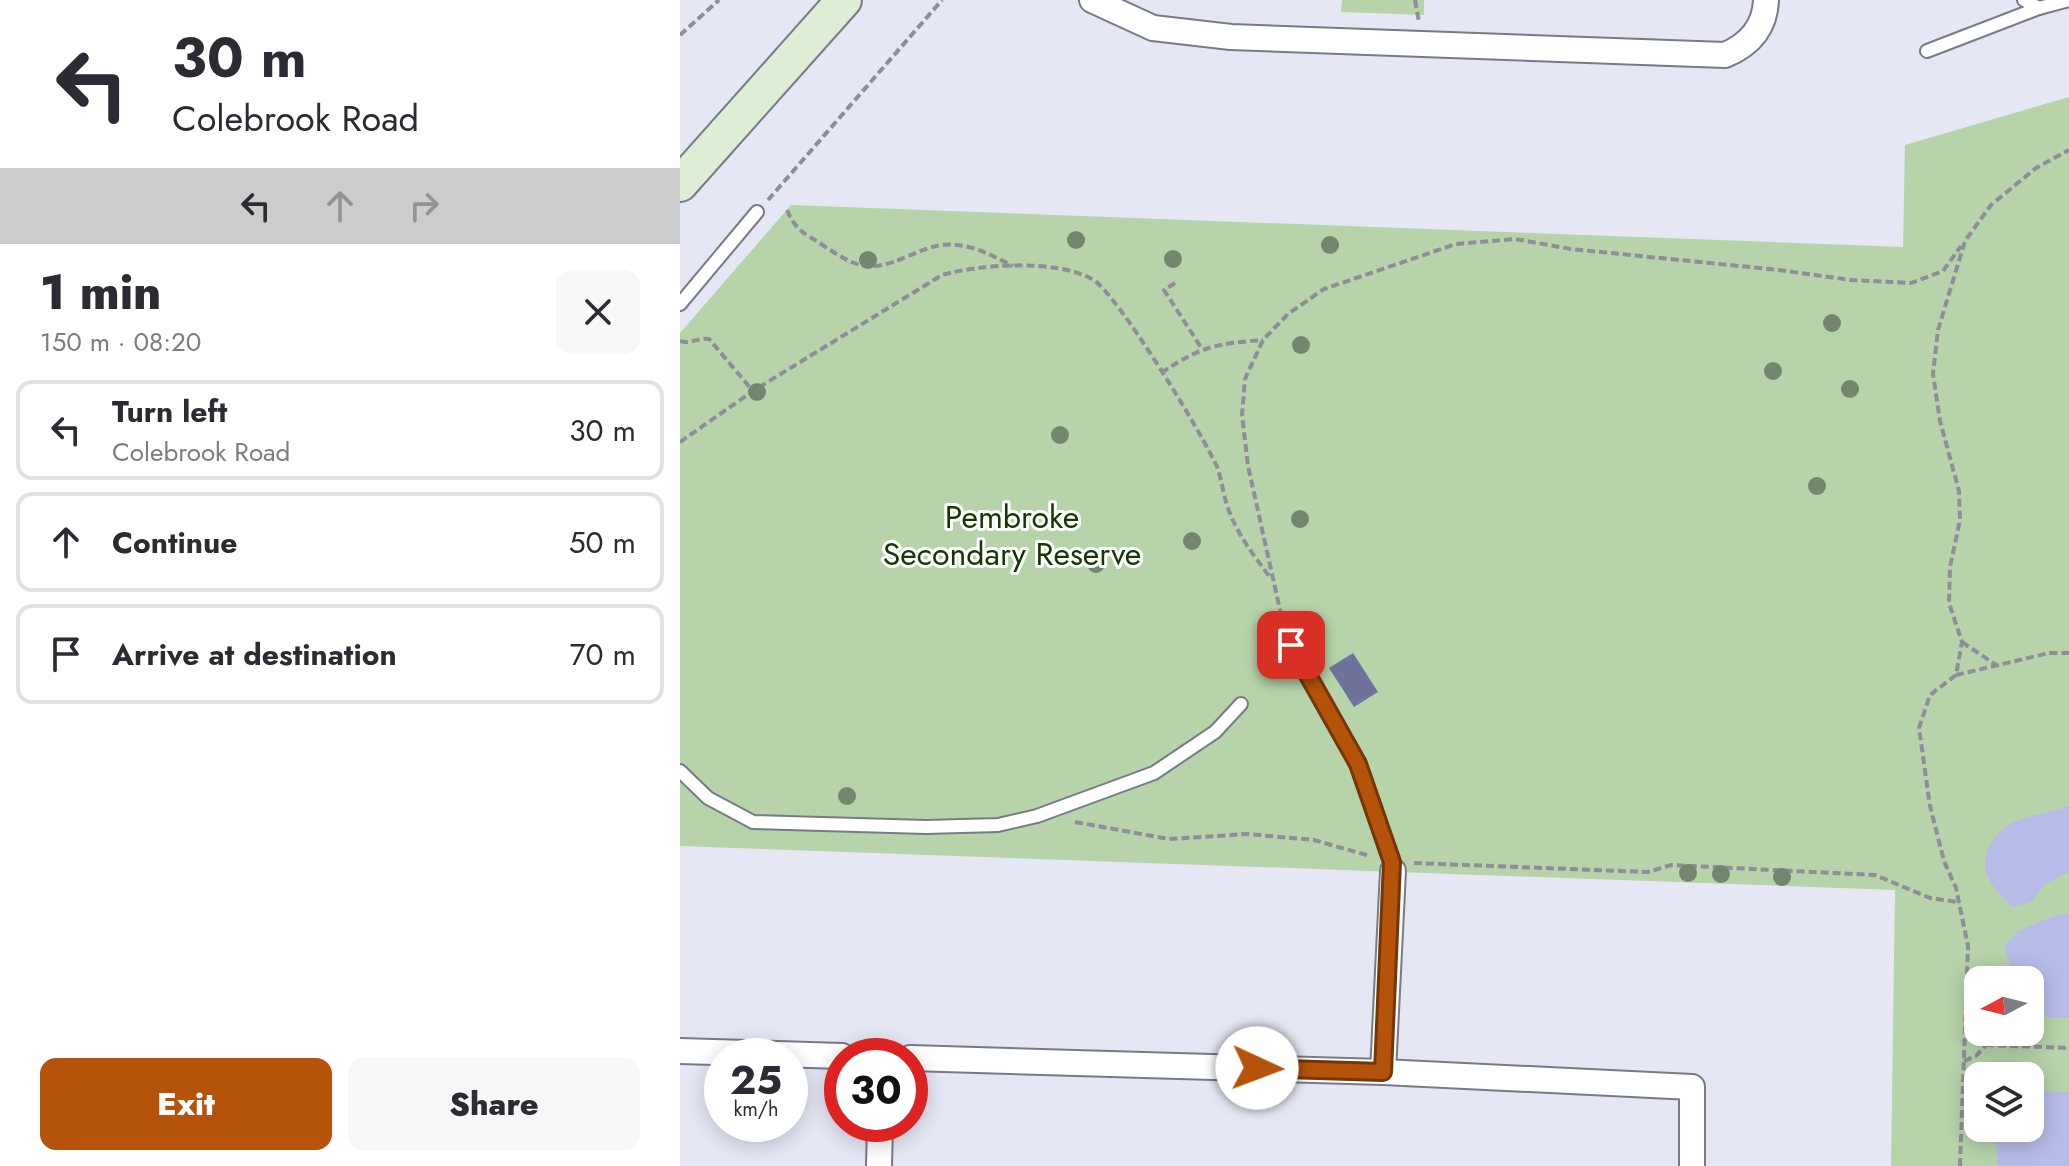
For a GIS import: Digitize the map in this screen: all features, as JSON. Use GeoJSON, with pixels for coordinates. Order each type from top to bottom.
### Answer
{"type":"FeatureCollection","features":[{"type":"Feature","properties":{"kind":"main road"},"geometry":{"type":"LineString","coordinates":[[680,184],[844,0]]}},
{"type":"Feature","properties":{"kind":"street"},"geometry":{"type":"LineString","coordinates":[[1092,0],[1153,28],[1231,37],[1725,55],[1751,41],[1766,11],[1766,0]]}},
{"type":"Feature","properties":{"kind":"street"},"geometry":{"type":"LineString","coordinates":[[1383,1072],[1392,866]]}},
{"type":"Feature","properties":{"kind":"street"},"geometry":{"type":"LineString","coordinates":[[680,1051],[824,1055]]}},
{"type":"Feature","properties":{"kind":"street"},"geometry":{"type":"LineString","coordinates":[[928,1059],[1383,1072],[1692,1087],[1692,1166]]}},
{"type":"Feature","properties":{"kind":"street"},"geometry":{"type":"LineString","coordinates":[[879,1166],[880,1142]]}},
{"type":"Feature","properties":{"kind":"lane"},"geometry":{"type":"LineString","coordinates":[[2024,0],[2039,8]]}},
{"type":"Feature","properties":{"kind":"lane"},"geometry":{"type":"LineString","coordinates":[[1927,51],[2039,8],[2069,0]]}},
{"type":"Feature","properties":{"kind":"lane"},"geometry":{"type":"LineString","coordinates":[[680,304],[757,212]]}},
{"type":"Feature","properties":{"kind":"lane"},"geometry":{"type":"LineString","coordinates":[[1291,645],[1358,764],[1392,866]]}},
{"type":"Feature","properties":{"kind":"lane"},"geometry":{"type":"LineString","coordinates":[[680,771],[708,798],[753,822],[926,827],[998,825],[1037,816],[1154,773],[1215,732],[1241,704]]}},
{"type":"Feature","properties":{"kind":"path"},"geometry":{"type":"LineString","coordinates":[[680,35],[719,0]]}},
{"type":"Feature","properties":{"kind":"path"},"geometry":{"type":"LineString","coordinates":[[757,212],[942,0]]}},
{"type":"Feature","properties":{"kind":"path"},"geometry":{"type":"LineString","coordinates":[[1291,645],[1272,579],[1248,466],[1242,415],[1245,379],[1263,340],[1288,314],[1324,289],[1456,244],[1515,239],[1571,249],[1851,280],[1911,283],[1943,271],[1991,205],[2036,168],[2069,150]]}},
{"type":"Feature","properties":{"kind":"path"},"geometry":{"type":"LineString","coordinates":[[787,210],[792,223],[804,236],[842,259],[866,268],[893,263],[945,244],[979,249],[1015,267]]}},
{"type":"Feature","properties":{"kind":"path"},"geometry":{"type":"LineString","coordinates":[[1956,675],[1962,642],[1949,603],[1950,567],[1960,520],[1959,491],[1940,421],[1933,374],[1938,330],[1965,241]]}},
{"type":"Feature","properties":{"kind":"path"},"geometry":{"type":"LineString","coordinates":[[680,442],[753,391],[942,275],[967,268],[1075,271],[1096,280],[1196,425],[1218,469],[1228,508],[1245,545],[1272,579]]}},
{"type":"Feature","properties":{"kind":"path"},"geometry":{"type":"LineString","coordinates":[[1175,283],[1164,290],[1202,349]]}},
{"type":"Feature","properties":{"kind":"path"},"geometry":{"type":"LineString","coordinates":[[680,341],[690,343],[702,338],[709,339],[753,391]]}},
{"type":"Feature","properties":{"kind":"path"},"geometry":{"type":"LineString","coordinates":[[1161,373],[1213,345],[1263,340]]}},
{"type":"Feature","properties":{"kind":"path"},"geometry":{"type":"LineString","coordinates":[[1962,642],[1996,665]]}},
{"type":"Feature","properties":{"kind":"path"},"geometry":{"type":"LineString","coordinates":[[1968,966],[1968,946],[1959,902],[1930,806],[1919,728],[1930,695],[1956,675],[2049,653],[2068,652]]}},
{"type":"Feature","properties":{"kind":"path"},"geometry":{"type":"LineString","coordinates":[[1037,816],[1169,839],[1247,834],[1314,840],[1392,866],[1648,872],[1671,865],[1875,875],[1930,898],[1959,902]]}},
{"type":"Feature","properties":{"kind":"path"},"geometry":{"type":"LineString","coordinates":[[1960,1166],[1965,1046]]}},
{"type":"Feature","properties":{"kind":"path"},"geometry":{"type":"LineString","coordinates":[[1964,1061],[1976,1056],[1985,1046]]}},
{"type":"Feature","properties":{"kind":"path"},"geometry":{"type":"LineString","coordinates":[[2014,1046],[2069,1048]]}},
{"type":"Feature","properties":{"kind":"green space"},"geometry":{"type":"Polygon","coordinates":[[[1342,0],[1424,0],[1424,15],[1341,12],[1342,0]]]}},
{"type":"Feature","properties":{"kind":"green space","name":"Pembroke Secondary Reserve"},"geometry":{"type":"Polygon","coordinates":[[[2069,97],[2069,1166],[1891,1166],[1895,890],[680,846],[680,333],[791,205],[1903,247],[1905,145],[2069,97]]]}},
{"type":"Feature","properties":{"kind":"water"},"geometry":{"type":"Polygon","coordinates":[[[2069,806],[2069,872],[2045,884],[2031,902],[2012,907],[1997,891],[1986,872],[1989,847],[2014,822],[2069,806]]]}},
{"type":"Feature","properties":{"kind":"water"},"geometry":{"type":"Polygon","coordinates":[[[2069,914],[2069,1018],[2044,1014],[2044,966],[2010,966],[2004,947],[2018,931],[2057,915],[2069,914]]]}},
{"type":"Feature","properties":{"kind":"water"},"geometry":{"type":"Polygon","coordinates":[[[2044,1091],[2069,1092],[2069,1166],[1997,1166],[1996,1142],[2044,1142],[2044,1091]]]}},
{"type":"Feature","properties":{"kind":"building"},"geometry":{"type":"Polygon","coordinates":[[[1353,653],[1378,692],[1354,707],[1329,668],[1353,653]]]}},
{"type":"Feature","properties":{"kind":"route"},"geometry":{"type":"LineString","coordinates":[[1257,1068],[1383,1072],[1392,862],[1358,764],[1291,645]]}}]}
